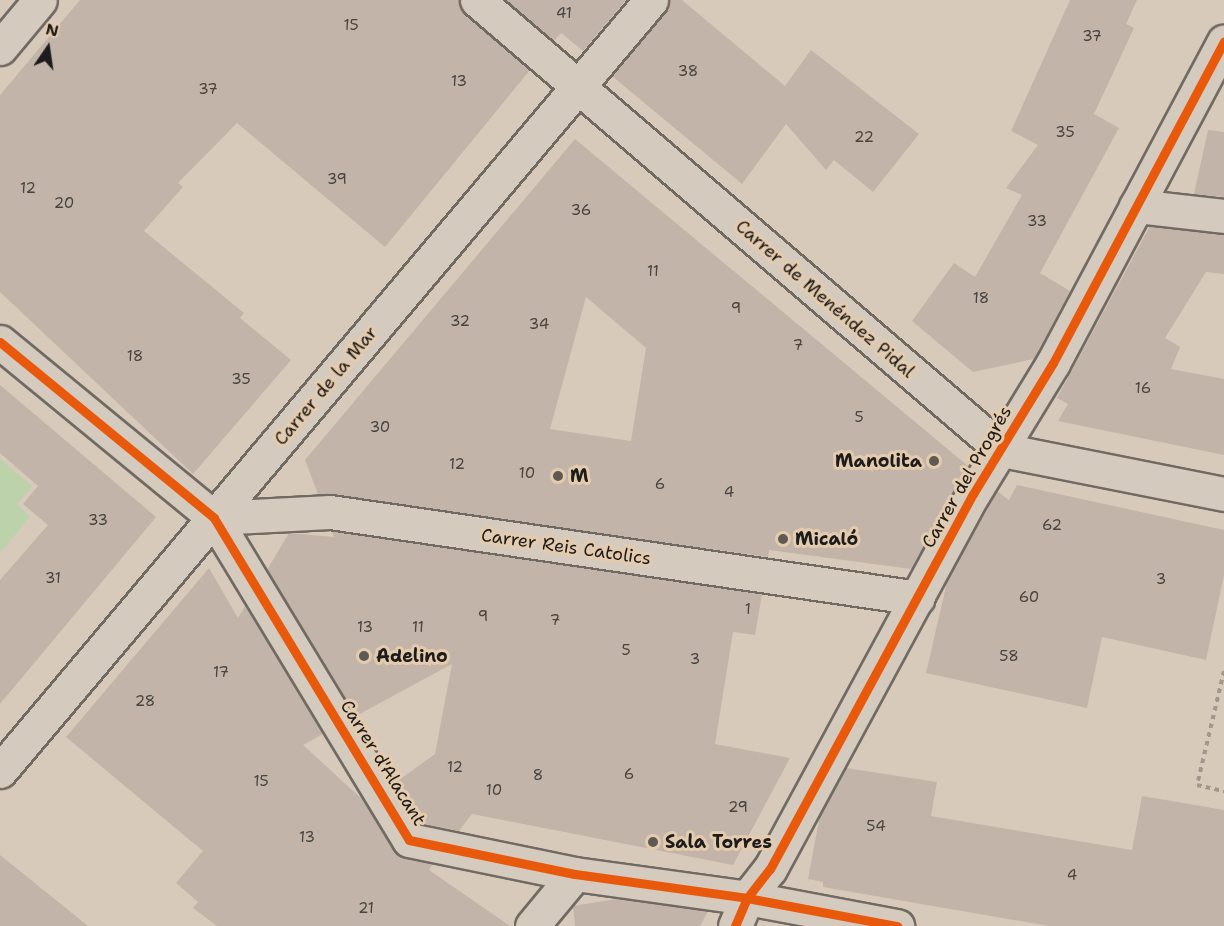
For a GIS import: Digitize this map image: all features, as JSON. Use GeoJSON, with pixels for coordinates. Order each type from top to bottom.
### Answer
{"type":"FeatureCollection","features":[{"type":"Feature","properties":{"kind":"street"},"geometry":{"type":"LineString","coordinates":[[0,48],[40,0]]}},
{"type":"Feature","properties":{"kind":"street","name":"Carrer de Menéndez Pidal"},"geometry":{"type":"LineString","coordinates":[[477,0],[1002,450],[1224,494]]}},
{"type":"Feature","properties":{"kind":"street","name":"Carrer de la Mar"},"geometry":{"type":"LineString","coordinates":[[0,771],[651,0]]}},
{"type":"Feature","properties":{"kind":"street","name":"Carrer del Progrés"},"geometry":{"type":"LineString","coordinates":[[741,912],[770,869],[1224,42]]}},
{"type":"Feature","properties":{"kind":"street"},"geometry":{"type":"LineString","coordinates":[[1136,206],[1224,216]]}},
{"type":"Feature","properties":{"kind":"street","name":"Carrer d'Alacant"},"geometry":{"type":"LineString","coordinates":[[0,342],[214,518],[409,840],[575,874],[741,912],[897,926]]}},
{"type":"Feature","properties":{"kind":"street","name":"Carrer Reis Catolics"},"geometry":{"type":"LineString","coordinates":[[214,518],[330,512],[918,598]]}},
{"type":"Feature","properties":{"kind":"street"},"geometry":{"type":"LineString","coordinates":[[532,926],[575,874]]}},
{"type":"Feature","properties":{"kind":"path"},"geometry":{"type":"LineString","coordinates":[[1224,671],[1197,785],[1224,791]]}},
{"type":"Feature","properties":{"kind":"green space"},"geometry":{"type":"Polygon","coordinates":[[[0,459],[32,486],[17,504],[30,517],[0,553],[0,459]]]}},
{"type":"Feature","properties":{"kind":"building"},"geometry":{"type":"Polygon","coordinates":[[[80,0],[459,0],[465,14],[530,70],[385,247],[237,123],[178,183],[183,187],[144,231],[244,313],[240,318],[291,360],[193,474],[0,292],[0,95],[80,0]]]}},
{"type":"Feature","properties":{"kind":"building"},"geometry":{"type":"Polygon","coordinates":[[[506,0],[626,0],[583,51],[561,33],[554,41],[506,0]]]}},
{"type":"Feature","properties":{"kind":"building"},"geometry":{"type":"Polygon","coordinates":[[[669,0],[682,0],[785,86],[811,50],[919,134],[873,192],[834,160],[826,170],[786,124],[742,184],[612,76],[665,12],[669,0]]]}},
{"type":"Feature","properties":{"kind":"building"},"geometry":{"type":"Polygon","coordinates":[[[1070,0],[1137,0],[1126,24],[1134,28],[1094,114],[1119,128],[1040,273],[1070,291],[1037,354],[1034,359],[973,372],[912,321],[954,263],[975,277],[1022,195],[1006,188],[1038,145],[1011,131],[1070,0]]]}},
{"type":"Feature","properties":{"kind":"building"},"geometry":{"type":"Polygon","coordinates":[[[1208,130],[1224,132],[1224,197],[1194,194],[1208,130]]]}},
{"type":"Feature","properties":{"kind":"building"},"geometry":{"type":"Polygon","coordinates":[[[575,139],[968,466],[911,569],[769,550],[768,557],[318,494],[305,460],[575,139]],[[586,297],[550,429],[631,441],[646,348],[586,297]]]}},
{"type":"Feature","properties":{"kind":"building"},"geometry":{"type":"Polygon","coordinates":[[[1150,226],[1224,234],[1224,274],[1206,272],[1165,338],[1180,347],[1171,369],[1224,379],[1224,455],[1058,421],[1068,404],[1057,398],[1150,226]]]}},
{"type":"Feature","properties":{"kind":"building"},"geometry":{"type":"Polygon","coordinates":[[[0,385],[156,517],[0,704],[0,580],[48,525],[23,504],[38,486],[0,453],[0,385]]]}},
{"type":"Feature","properties":{"kind":"building"},"geometry":{"type":"Polygon","coordinates":[[[1017,485],[1224,530],[1224,575],[1206,660],[1102,637],[1087,708],[926,673],[947,582],[997,491],[1009,500],[1017,485]]]}},
{"type":"Feature","properties":{"kind":"building"},"geometry":{"type":"Polygon","coordinates":[[[332,531],[762,594],[755,635],[733,632],[715,744],[790,758],[733,865],[472,814],[459,831],[421,823],[396,782],[435,754],[452,664],[356,716],[267,570],[289,533],[334,537],[332,531]]]}},
{"type":"Feature","properties":{"kind":"building"},"geometry":{"type":"Polygon","coordinates":[[[209,568],[238,618],[245,606],[323,734],[303,745],[363,800],[398,855],[433,864],[429,870],[510,926],[217,926],[193,908],[198,902],[176,883],[203,851],[66,737],[209,568]]]}},
{"type":"Feature","properties":{"kind":"building"},"geometry":{"type":"Polygon","coordinates":[[[846,768],[937,782],[931,816],[1132,850],[1142,796],[1224,810],[1224,926],[1049,926],[823,887],[823,882],[808,879],[820,815],[846,768]]]}},
{"type":"Feature","properties":{"kind":"building"},"geometry":{"type":"Polygon","coordinates":[[[0,855],[88,926],[0,926],[0,855]]]}},
{"type":"Feature","properties":{"kind":"building"},"geometry":{"type":"Polygon","coordinates":[[[617,899],[708,911],[700,926],[575,926],[573,906],[617,899]]]}},
{"type":"Feature","properties":{"kind":"cycle path"},"geometry":{"type":"LineString","coordinates":[[735,926],[747,898],[770,869],[973,494],[1053,363],[1224,42]]}},
{"type":"Feature","properties":{"kind":"cycle path"},"geometry":{"type":"LineString","coordinates":[[0,342],[214,518],[409,840],[575,874],[747,898],[897,926]]}},
{"type":"Feature","properties":{"kind":"place","name":"Manolita"},"geometry":{"type":"Point","coordinates":[934,461]}},
{"type":"Feature","properties":{"kind":"place","name":"M"},"geometry":{"type":"Point","coordinates":[558,476]}},
{"type":"Feature","properties":{"kind":"place","name":"Micaló"},"geometry":{"type":"Point","coordinates":[783,539]}},
{"type":"Feature","properties":{"kind":"place","name":"Adelino"},"geometry":{"type":"Point","coordinates":[364,656]}},
{"type":"Feature","properties":{"kind":"place","name":"Sala Torres"},"geometry":{"type":"Point","coordinates":[653,842]}}]}
